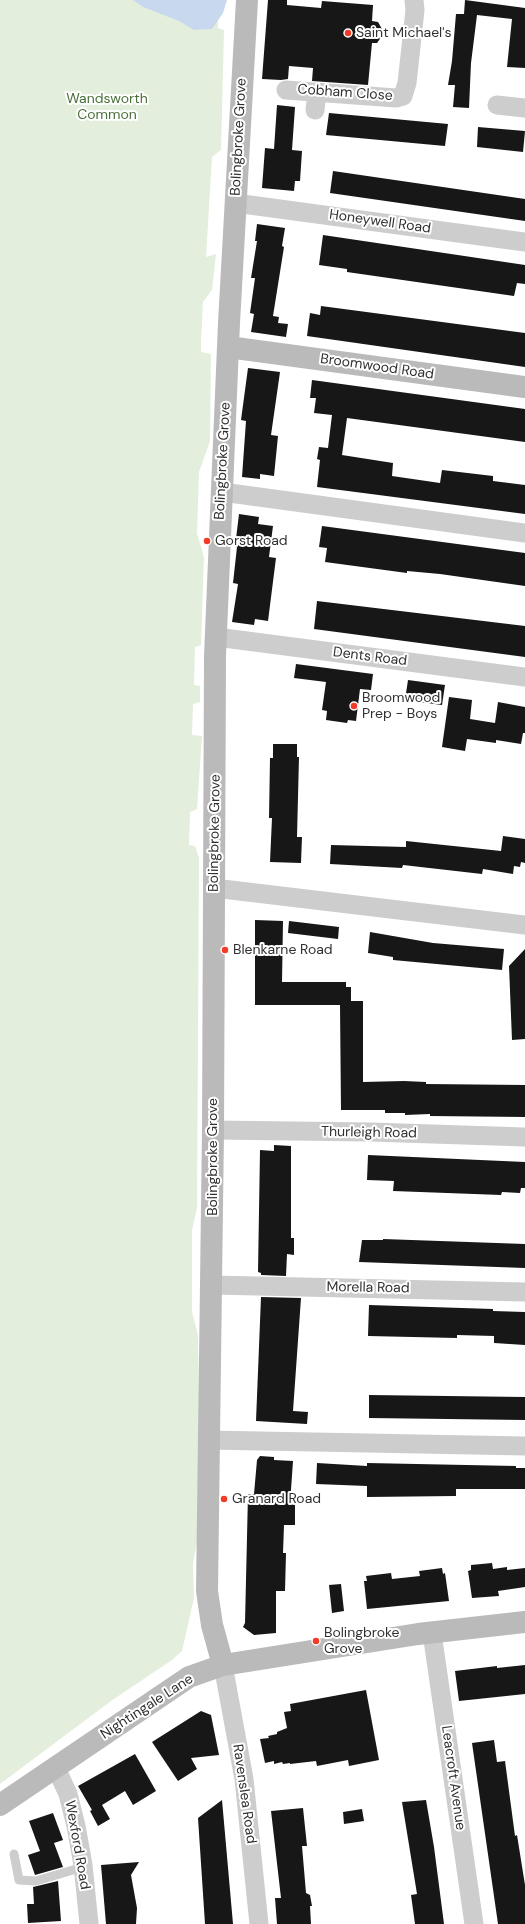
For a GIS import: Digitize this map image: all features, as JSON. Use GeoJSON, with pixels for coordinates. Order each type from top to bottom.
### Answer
{"type":"FeatureCollection","features":[{"type":"Feature","properties":{"kind":"main road","name":"Bolingbroke Grove"},"geometry":{"type":"LineString","coordinates":[[223,1665],[212,1625],[207,1591],[208,1440],[212,1284],[216,637],[228,347],[247,0]]}},
{"type":"Feature","properties":{"kind":"main road","name":"Broomwood Road"},"geometry":{"type":"LineString","coordinates":[[228,347],[525,387]]}},
{"type":"Feature","properties":{"kind":"main road","name":"Nightingale Lane"},"geometry":{"type":"LineString","coordinates":[[0,1805],[189,1677],[223,1665],[432,1633],[525,1622]]}},
{"type":"Feature","properties":{"kind":"street","name":"Cobham Close"},"geometry":{"type":"LineString","coordinates":[[286,90],[316,101],[396,98],[403,96],[407,83],[415,10],[414,0]]}},
{"type":"Feature","properties":{"kind":"street"},"geometry":{"type":"LineString","coordinates":[[497,105],[525,108]]}},
{"type":"Feature","properties":{"kind":"street","name":"Honeywell Road"},"geometry":{"type":"LineString","coordinates":[[236,203],[525,242]]}},
{"type":"Feature","properties":{"kind":"street"},"geometry":{"type":"LineString","coordinates":[[222,492],[525,533]]}},
{"type":"Feature","properties":{"kind":"street","name":"Dents Road"},"geometry":{"type":"LineString","coordinates":[[216,637],[525,677]]}},
{"type":"Feature","properties":{"kind":"street"},"geometry":{"type":"LineString","coordinates":[[214,888],[525,925]]}},
{"type":"Feature","properties":{"kind":"street","name":"Thurleigh Road"},"geometry":{"type":"LineString","coordinates":[[213,1130],[371,1132],[525,1137]]}},
{"type":"Feature","properties":{"kind":"street","name":"Morella Road"},"geometry":{"type":"LineString","coordinates":[[212,1284],[525,1292]]}},
{"type":"Feature","properties":{"kind":"street"},"geometry":{"type":"LineString","coordinates":[[208,1440],[525,1446]]}},
{"type":"Feature","properties":{"kind":"street","name":"Leacroft Avenue"},"geometry":{"type":"LineString","coordinates":[[432,1633],[474,1924]]}},
{"type":"Feature","properties":{"kind":"street","name":"Ravenslea Road"},"geometry":{"type":"LineString","coordinates":[[223,1665],[244,1779],[260,1924]]}},
{"type":"Feature","properties":{"kind":"street","name":"Wexford Road"},"geometry":{"type":"LineString","coordinates":[[56,1768],[64,1784],[75,1820],[83,1867],[89,1924]]}},
{"type":"Feature","properties":{"kind":"lane"},"geometry":{"type":"LineString","coordinates":[[14,1854],[19,1880],[36,1881],[83,1867]]}},
{"type":"Feature","properties":{"kind":"green space","name":"Wandsworth Common"},"geometry":{"type":"Polygon","coordinates":[[[0,0],[219,0],[218,28],[224,30],[221,150],[212,157],[206,257],[216,254],[212,290],[203,302],[201,341],[201,352],[211,354],[210,441],[199,472],[197,533],[204,557],[201,645],[195,647],[194,685],[200,686],[200,702],[193,704],[192,735],[202,736],[197,809],[190,812],[189,845],[195,846],[199,858],[197,1208],[192,1230],[192,1312],[198,1335],[201,1519],[193,1564],[194,1598],[182,1651],[172,1660],[111,1701],[0,1784],[0,0]]]}},
{"type":"Feature","properties":{"kind":"water"},"geometry":{"type":"Polygon","coordinates":[[[133,0],[227,0],[223,13],[212,29],[194,30],[179,21],[143,7],[133,0]]]}},
{"type":"Feature","properties":{"kind":"building"},"geometry":{"type":"Polygon","coordinates":[[[268,0],[287,0],[287,5],[321,8],[322,1],[373,5],[372,21],[378,22],[382,29],[382,36],[377,43],[372,43],[368,85],[312,81],[313,68],[289,66],[288,79],[262,79],[268,0]]]}},
{"type":"Feature","properties":{"kind":"building"},"geometry":{"type":"Polygon","coordinates":[[[465,0],[525,8],[525,68],[507,67],[512,19],[477,15],[471,63],[469,108],[453,107],[455,85],[448,85],[452,61],[456,14],[464,14],[465,0]]]}},
{"type":"Feature","properties":{"kind":"building"},"geometry":{"type":"Polygon","coordinates":[[[277,105],[295,107],[292,150],[302,151],[300,181],[295,181],[294,191],[262,188],[265,148],[274,149],[277,105]]]}},
{"type":"Feature","properties":{"kind":"building"},"geometry":{"type":"Polygon","coordinates":[[[329,113],[448,124],[445,146],[326,135],[329,113]]]}},
{"type":"Feature","properties":{"kind":"building"},"geometry":{"type":"Polygon","coordinates":[[[478,127],[525,131],[523,152],[477,147],[478,127]]]}},
{"type":"Feature","properties":{"kind":"building"},"geometry":{"type":"Polygon","coordinates":[[[333,171],[525,199],[525,221],[330,193],[333,171]]]}},
{"type":"Feature","properties":{"kind":"building"},"geometry":{"type":"Polygon","coordinates":[[[257,224],[285,228],[282,246],[284,247],[273,316],[279,317],[278,323],[288,324],[286,337],[251,332],[254,314],[250,313],[255,278],[251,278],[257,241],[255,241],[257,224]]]}},
{"type":"Feature","properties":{"kind":"building"},"geometry":{"type":"Polygon","coordinates":[[[323,235],[525,265],[525,284],[517,283],[514,296],[347,272],[347,269],[319,265],[323,235]]]}},
{"type":"Feature","properties":{"kind":"building"},"geometry":{"type":"Polygon","coordinates":[[[321,306],[525,333],[525,367],[307,336],[310,313],[320,315],[321,306]]]}},
{"type":"Feature","properties":{"kind":"building"},"geometry":{"type":"Polygon","coordinates":[[[248,368],[280,372],[271,435],[278,436],[274,476],[260,474],[260,479],[242,477],[246,421],[241,420],[248,368]]]}},
{"type":"Feature","properties":{"kind":"building"},"geometry":{"type":"Polygon","coordinates":[[[312,380],[525,409],[525,442],[347,418],[342,455],[393,463],[392,476],[440,483],[442,470],[493,476],[493,481],[525,485],[525,514],[317,487],[320,460],[317,459],[319,447],[328,448],[332,415],[314,413],[316,398],[310,398],[312,380]]]}},
{"type":"Feature","properties":{"kind":"building"},"geometry":{"type":"Polygon","coordinates":[[[239,514],[259,517],[258,524],[273,526],[269,557],[276,558],[268,621],[255,619],[254,625],[232,622],[238,584],[233,583],[239,514]]]}},
{"type":"Feature","properties":{"kind":"building"},"geometry":{"type":"Polygon","coordinates":[[[322,526],[525,553],[525,586],[440,574],[407,571],[407,573],[325,562],[327,548],[319,547],[322,526]]]}},
{"type":"Feature","properties":{"kind":"building"},"geometry":{"type":"Polygon","coordinates":[[[317,601],[525,626],[525,657],[314,629],[317,601]]]}},
{"type":"Feature","properties":{"kind":"building"},"geometry":{"type":"Polygon","coordinates":[[[296,664],[373,674],[371,690],[360,689],[356,721],[348,720],[347,723],[326,720],[327,711],[322,710],[326,682],[294,678],[296,664]]]}},
{"type":"Feature","properties":{"kind":"building"},"geometry":{"type":"Polygon","coordinates":[[[408,680],[445,685],[442,705],[405,700],[408,680]]]}},
{"type":"Feature","properties":{"kind":"building"},"geometry":{"type":"Polygon","coordinates":[[[449,697],[472,700],[470,719],[495,723],[498,702],[525,707],[525,733],[523,733],[521,744],[496,740],[496,743],[467,739],[465,751],[442,747],[449,697]]]}},
{"type":"Feature","properties":{"kind":"building"},"geometry":{"type":"Polygon","coordinates":[[[273,744],[297,744],[297,757],[299,757],[297,837],[302,837],[301,863],[270,862],[272,818],[269,818],[270,758],[273,758],[273,744]]]}},
{"type":"Feature","properties":{"kind":"building"},"geometry":{"type":"Polygon","coordinates":[[[503,836],[525,839],[525,863],[521,862],[520,867],[514,866],[513,874],[483,869],[482,874],[403,865],[402,868],[330,864],[331,845],[406,847],[406,841],[501,851],[503,836]]]}},
{"type":"Feature","properties":{"kind":"building"},"geometry":{"type":"Polygon","coordinates":[[[255,920],[283,921],[282,982],[346,982],[346,987],[351,987],[351,1001],[363,1001],[363,1082],[404,1081],[426,1082],[426,1084],[525,1085],[525,1117],[430,1116],[430,1114],[405,1115],[405,1113],[385,1113],[385,1110],[341,1110],[340,1005],[255,1005],[255,920]]]}},
{"type":"Feature","properties":{"kind":"building"},"geometry":{"type":"Polygon","coordinates":[[[289,921],[339,927],[338,939],[288,933],[289,921]]]}},
{"type":"Feature","properties":{"kind":"building"},"geometry":{"type":"Polygon","coordinates":[[[370,932],[433,943],[504,949],[502,970],[393,960],[393,957],[368,953],[370,932]]]}},
{"type":"Feature","properties":{"kind":"building"},"geometry":{"type":"Polygon","coordinates":[[[525,949],[525,1039],[512,1040],[509,966],[525,949]]]}},
{"type":"Feature","properties":{"kind":"building"},"geometry":{"type":"Polygon","coordinates":[[[274,1145],[291,1146],[291,1238],[294,1238],[294,1255],[287,1254],[286,1276],[261,1275],[261,1273],[258,1272],[260,1150],[274,1151],[274,1145]]]}},
{"type":"Feature","properties":{"kind":"building"},"geometry":{"type":"Polygon","coordinates":[[[368,1155],[525,1162],[525,1188],[521,1188],[520,1193],[502,1192],[501,1195],[393,1191],[394,1181],[367,1180],[368,1155]]]}},
{"type":"Feature","properties":{"kind":"building"},"geometry":{"type":"Polygon","coordinates":[[[383,1239],[525,1244],[525,1268],[359,1262],[362,1240],[383,1239]]]}},
{"type":"Feature","properties":{"kind":"building"},"geometry":{"type":"Polygon","coordinates":[[[261,1297],[301,1298],[293,1411],[308,1412],[307,1424],[256,1421],[261,1297]]]}},
{"type":"Feature","properties":{"kind":"building"},"geometry":{"type":"Polygon","coordinates":[[[369,1305],[493,1309],[493,1311],[525,1312],[525,1345],[494,1343],[494,1336],[457,1335],[457,1338],[368,1336],[369,1305]]]}},
{"type":"Feature","properties":{"kind":"building"},"geometry":{"type":"Polygon","coordinates":[[[369,1395],[525,1397],[525,1420],[369,1418],[369,1395]]]}},
{"type":"Feature","properties":{"kind":"building"},"geometry":{"type":"Polygon","coordinates":[[[260,1456],[274,1457],[274,1460],[293,1461],[290,1504],[295,1505],[295,1525],[284,1525],[283,1553],[286,1553],[285,1591],[276,1591],[276,1633],[254,1635],[243,1627],[245,1623],[248,1494],[254,1494],[257,1460],[260,1456]]]}},
{"type":"Feature","properties":{"kind":"building"},"geometry":{"type":"Polygon","coordinates":[[[317,1463],[367,1466],[367,1463],[516,1466],[516,1468],[525,1468],[525,1489],[456,1489],[456,1496],[367,1497],[367,1486],[316,1484],[317,1463]]]}},
{"type":"Feature","properties":{"kind":"building"},"geometry":{"type":"Polygon","coordinates":[[[492,1563],[493,1569],[507,1567],[507,1570],[525,1568],[525,1587],[498,1591],[499,1596],[472,1598],[468,1571],[471,1570],[471,1565],[492,1563]]]}},
{"type":"Feature","properties":{"kind":"building"},"geometry":{"type":"Polygon","coordinates":[[[442,1568],[443,1574],[445,1573],[449,1601],[367,1609],[364,1581],[367,1581],[366,1576],[391,1573],[392,1579],[420,1576],[419,1571],[442,1568]]]}},
{"type":"Feature","properties":{"kind":"building"},"geometry":{"type":"Polygon","coordinates":[[[341,1584],[344,1611],[332,1613],[329,1585],[341,1584]]]}},
{"type":"Feature","properties":{"kind":"building"},"geometry":{"type":"Polygon","coordinates":[[[525,1665],[525,1694],[459,1701],[455,1671],[497,1666],[497,1668],[525,1665]]]}},
{"type":"Feature","properties":{"kind":"building"},"geometry":{"type":"Polygon","coordinates":[[[366,1690],[379,1760],[349,1766],[348,1760],[317,1766],[316,1761],[290,1764],[283,1764],[282,1762],[274,1764],[274,1761],[265,1763],[260,1739],[269,1738],[268,1736],[277,1734],[277,1732],[287,1728],[284,1712],[291,1711],[290,1704],[366,1690]]]}},
{"type":"Feature","properties":{"kind":"building"},"geometry":{"type":"Polygon","coordinates":[[[201,1711],[211,1715],[219,1755],[191,1758],[197,1769],[178,1781],[152,1742],[201,1711]]]}},
{"type":"Feature","properties":{"kind":"building"},"geometry":{"type":"Polygon","coordinates":[[[494,1740],[497,1762],[505,1761],[515,1836],[517,1835],[525,1885],[525,1924],[498,1924],[472,1743],[494,1740]]]}},
{"type":"Feature","properties":{"kind":"building"},"geometry":{"type":"Polygon","coordinates":[[[135,1754],[156,1791],[133,1805],[125,1791],[102,1805],[110,1819],[98,1826],[90,1811],[92,1810],[78,1786],[135,1754]]]}},
{"type":"Feature","properties":{"kind":"building"},"geometry":{"type":"Polygon","coordinates":[[[222,1800],[233,1924],[205,1924],[198,1818],[222,1800]]]}},
{"type":"Feature","properties":{"kind":"building"},"geometry":{"type":"Polygon","coordinates":[[[426,1800],[444,1924],[415,1924],[411,1895],[417,1894],[402,1802],[426,1800]]]}},
{"type":"Feature","properties":{"kind":"building"},"geometry":{"type":"Polygon","coordinates":[[[303,1808],[307,1846],[302,1846],[306,1893],[310,1895],[312,1906],[310,1906],[311,1924],[277,1924],[275,1898],[281,1898],[271,1811],[303,1808]]]}},
{"type":"Feature","properties":{"kind":"building"},"geometry":{"type":"Polygon","coordinates":[[[362,1809],[364,1821],[344,1824],[343,1812],[362,1809]]]}},
{"type":"Feature","properties":{"kind":"building"},"geometry":{"type":"Polygon","coordinates":[[[53,1813],[63,1840],[54,1843],[63,1867],[35,1875],[28,1855],[40,1851],[29,1821],[53,1813]]]}},
{"type":"Feature","properties":{"kind":"building"},"geometry":{"type":"Polygon","coordinates":[[[139,1862],[131,1875],[137,1908],[136,1924],[106,1924],[101,1865],[139,1862]]]}},
{"type":"Feature","properties":{"kind":"building"},"geometry":{"type":"Polygon","coordinates":[[[58,1881],[61,1921],[28,1923],[27,1904],[34,1904],[33,1887],[58,1881]]]}},
{"type":"Feature","properties":{"kind":"place","name":"Saint Michael's"},"geometry":{"type":"Point","coordinates":[348,33]}},
{"type":"Feature","properties":{"kind":"place","name":"Gorst Road"},"geometry":{"type":"Point","coordinates":[207,541]}},
{"type":"Feature","properties":{"kind":"place","name":"Broomwood Prep - Boys"},"geometry":{"type":"Point","coordinates":[354,706]}},
{"type":"Feature","properties":{"kind":"place","name":"Blenkarne Road"},"geometry":{"type":"Point","coordinates":[225,950]}},
{"type":"Feature","properties":{"kind":"place","name":"Granard Road"},"geometry":{"type":"Point","coordinates":[224,1499]}},
{"type":"Feature","properties":{"kind":"place","name":"Bolingbroke Grove"},"geometry":{"type":"Point","coordinates":[316,1641]}}]}
